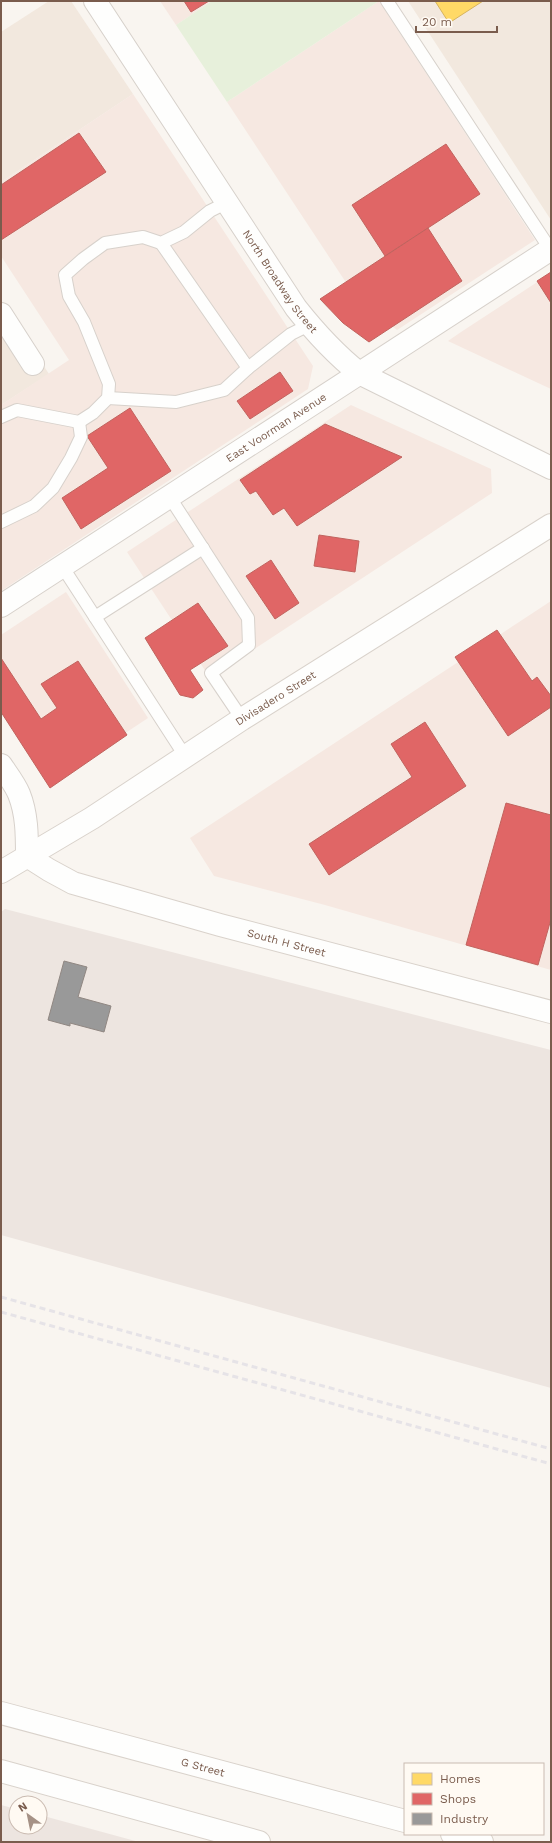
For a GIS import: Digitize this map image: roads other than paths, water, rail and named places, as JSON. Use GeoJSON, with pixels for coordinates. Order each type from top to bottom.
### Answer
{"type":"FeatureCollection","features":[{"type":"Feature","properties":{"kind":"street","name":"North Broadway Street"},"geometry":{"type":"LineString","coordinates":[[95,1],[296,308],[309,325],[343,360],[359,373],[551,468]]}},
{"type":"Feature","properties":{"kind":"street","name":"East Voorman Avenue"},"geometry":{"type":"LineString","coordinates":[[1,606],[551,249]]}},
{"type":"Feature","properties":{"kind":"street"},"geometry":{"type":"LineString","coordinates":[[1,314],[33,364]]}},
{"type":"Feature","properties":{"kind":"street","name":"Divisadero Street"},"geometry":{"type":"LineString","coordinates":[[1,872],[92,818],[242,719],[551,525]]}},
{"type":"Feature","properties":{"kind":"street"},"geometry":{"type":"LineString","coordinates":[[1,765],[18,793],[24,809],[27,834],[27,856],[1,857]]}},
{"type":"Feature","properties":{"kind":"street","name":"South H Street"},"geometry":{"type":"LineString","coordinates":[[27,856],[73,883],[228,927],[551,1012]]}},
{"type":"Feature","properties":{"kind":"street","name":"G Street"},"geometry":{"type":"LineString","coordinates":[[1,1713],[404,1821]]}},
{"type":"Feature","properties":{"kind":"street"},"geometry":{"type":"LineString","coordinates":[[1,1772],[259,1842]]}},
{"type":"Feature","properties":{"kind":"street"},"geometry":{"type":"LineString","coordinates":[[456,1835],[482,1842]]}},
{"type":"Feature","properties":{"kind":"lane"},"geometry":{"type":"LineString","coordinates":[[387,1],[551,249]]}},
{"type":"Feature","properties":{"kind":"lane"},"geometry":{"type":"LineString","coordinates":[[161,243],[184,232],[210,211],[226,203]]}},
{"type":"Feature","properties":{"kind":"lane"},"geometry":{"type":"LineString","coordinates":[[1,416],[17,410],[79,422],[93,413],[108,398],[109,384],[84,322],[69,296],[66,275],[83,259],[105,243],[143,237],[161,243],[248,368]]}},
{"type":"Feature","properties":{"kind":"lane"},"geometry":{"type":"LineString","coordinates":[[108,398],[176,402],[224,390],[248,368],[291,334],[309,325]]}},
{"type":"Feature","properties":{"kind":"lane"},"geometry":{"type":"LineString","coordinates":[[1,522],[34,506],[53,488],[71,458],[81,437],[79,422]]}},
{"type":"Feature","properties":{"kind":"lane"},"geometry":{"type":"LineString","coordinates":[[169,496],[248,618],[249,645],[212,673],[242,719]]}},
{"type":"Feature","properties":{"kind":"lane"},"geometry":{"type":"LineString","coordinates":[[95,617],[203,548]]}},
{"type":"Feature","properties":{"kind":"lane"},"geometry":{"type":"LineString","coordinates":[[62,566],[185,756]]}},
{"type":"Feature","properties":{"kind":"railway"},"geometry":{"type":"LineString","coordinates":[[1,1297],[551,1449]]}},
{"type":"Feature","properties":{"kind":"railway"},"geometry":{"type":"LineString","coordinates":[[1,1312],[551,1464]]}}]}
